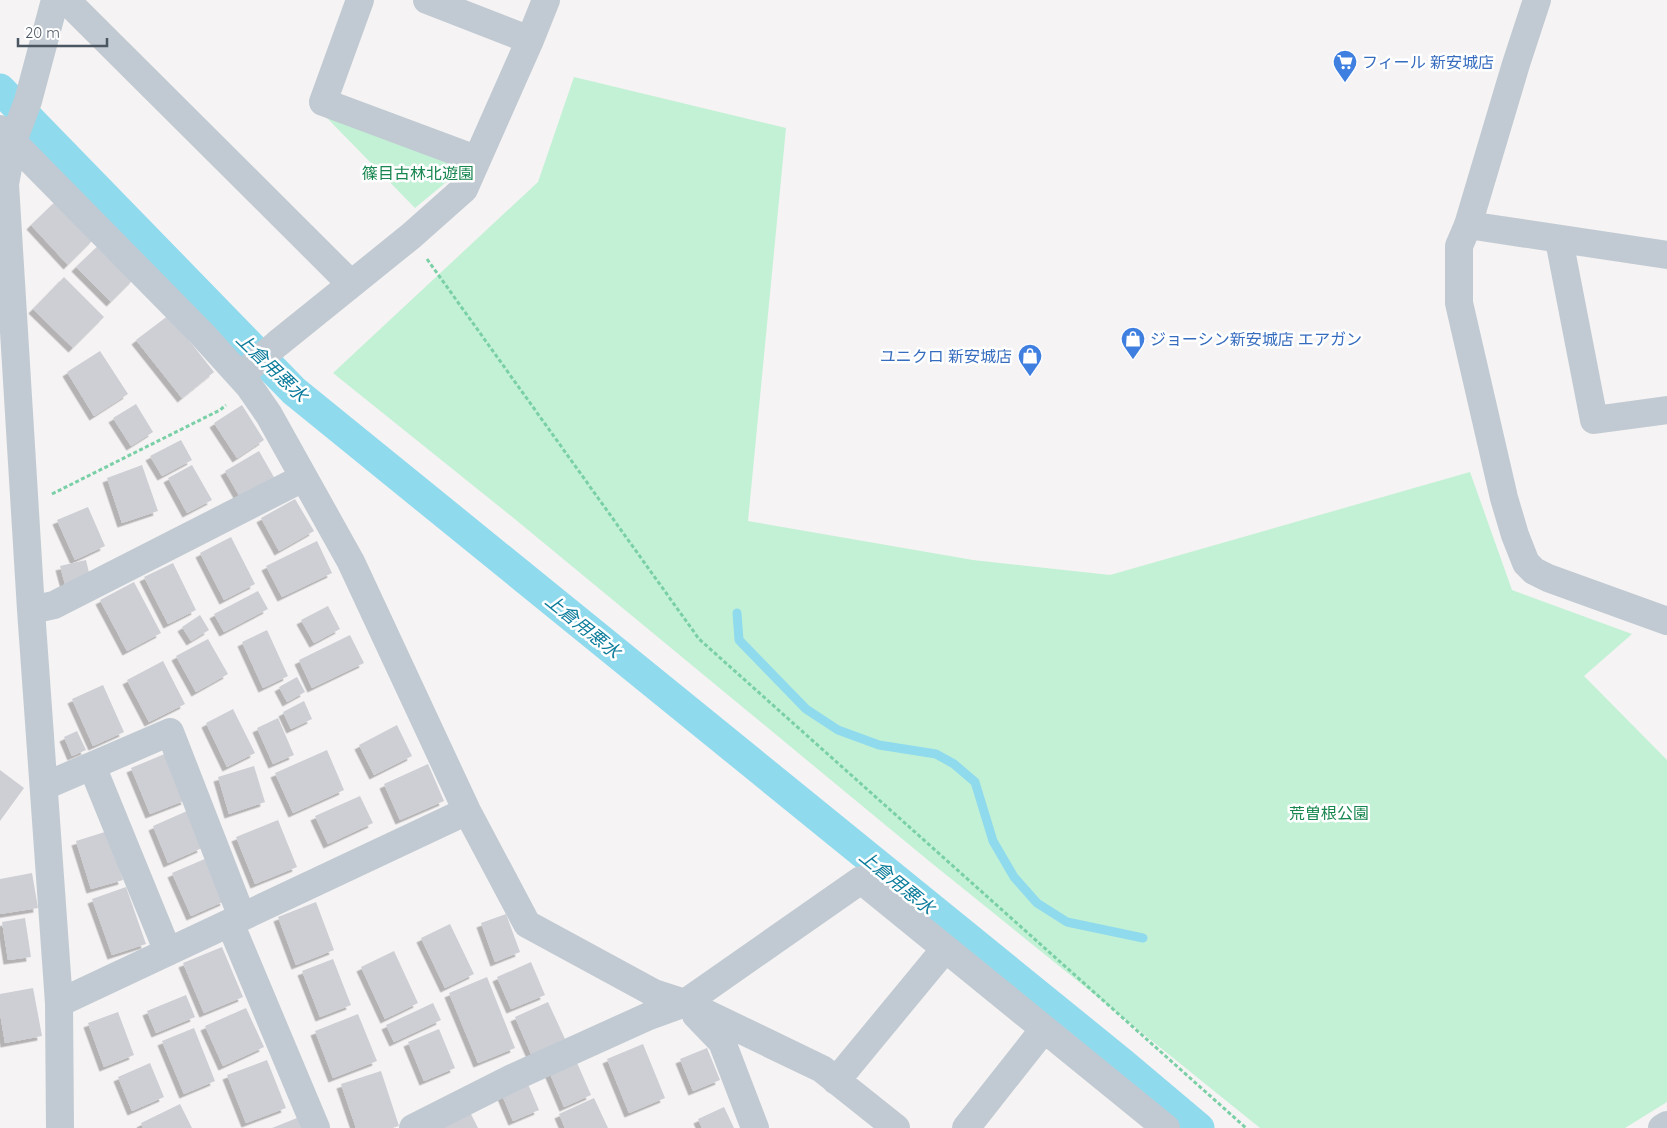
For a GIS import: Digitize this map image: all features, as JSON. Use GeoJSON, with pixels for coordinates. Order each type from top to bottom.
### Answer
{"type":"FeatureCollection","features":[{"type":"Feature","properties":{"kind":"street"},"geometry":{"type":"LineString","coordinates":[[55,0],[28,101],[6,135],[5,184],[24,507],[60,1003],[60,1128]]}},
{"type":"Feature","properties":{"kind":"street"},"geometry":{"type":"LineString","coordinates":[[66,0],[351,284]]}},
{"type":"Feature","properties":{"kind":"street"},"geometry":{"type":"LineString","coordinates":[[360,0],[323,102],[476,159]]}},
{"type":"Feature","properties":{"kind":"street"},"geometry":{"type":"LineString","coordinates":[[427,0],[530,40]]}},
{"type":"Feature","properties":{"kind":"street"},"geometry":{"type":"LineString","coordinates":[[245,381],[277,344],[411,236],[464,190],[546,0]]}},
{"type":"Feature","properties":{"kind":"street"},"geometry":{"type":"LineString","coordinates":[[1537,0],[1513,73],[1468,225],[1459,246],[1459,303],[1504,498],[1526,563],[1534,571],[1548,578],[1667,621]]}},
{"type":"Feature","properties":{"kind":"street"},"geometry":{"type":"LineString","coordinates":[[6,135],[201,333],[245,381],[269,415],[351,562],[467,811],[527,924],[654,992],[685,1003],[822,1069],[896,1128]]}},
{"type":"Feature","properties":{"kind":"street"},"geometry":{"type":"LineString","coordinates":[[1468,225],[1667,255]]}},
{"type":"Feature","properties":{"kind":"street"},"geometry":{"type":"LineString","coordinates":[[1559,240],[1594,420],[1667,410]]}},
{"type":"Feature","properties":{"kind":"street"},"geometry":{"type":"LineString","coordinates":[[31,610],[54,605],[303,478]]}},
{"type":"Feature","properties":{"kind":"street"},"geometry":{"type":"LineString","coordinates":[[44,786],[170,732],[236,920],[316,1128]]}},
{"type":"Feature","properties":{"kind":"street"},"geometry":{"type":"LineString","coordinates":[[92,766],[168,952]]}},
{"type":"Feature","properties":{"kind":"street"},"geometry":{"type":"LineString","coordinates":[[60,1003],[467,811]]}},
{"type":"Feature","properties":{"kind":"street"},"geometry":{"type":"LineString","coordinates":[[413,1128],[512,1078],[649,1016],[685,1003],[861,880],[1044,1029],[1150,1123]]}},
{"type":"Feature","properties":{"kind":"street"},"geometry":{"type":"LineString","coordinates":[[836,1081],[945,949]]}},
{"type":"Feature","properties":{"kind":"street"},"geometry":{"type":"LineString","coordinates":[[685,1003],[722,1042],[755,1128]]}},
{"type":"Feature","properties":{"kind":"street"},"geometry":{"type":"LineString","coordinates":[[966,1128],[1044,1029]]}},
{"type":"Feature","properties":{"kind":"street"},"geometry":{"type":"LineString","coordinates":[[1662,1128],[1667,1125]]}},
{"type":"Feature","properties":{"kind":"path"},"geometry":{"type":"LineString","coordinates":[[411,236],[699,639],[1246,1128]]}},
{"type":"Feature","properties":{"kind":"path"},"geometry":{"type":"LineString","coordinates":[[24,507],[220,410],[245,381]]}},
{"type":"Feature","properties":{"kind":"green space","name":"荒曽根公園"},"geometry":{"type":"Polygon","coordinates":[[[574,77],[786,128],[748,521],[973,560],[1110,575],[1470,472],[1512,590],[1632,634],[1584,676],[1667,760],[1667,1102],[1625,1128],[1260,1128],[929,861],[516,520],[333,373],[538,182],[574,77]]]}},
{"type":"Feature","properties":{"kind":"green space","name":"篠目古林北遊園"},"geometry":{"type":"Polygon","coordinates":[[[326,117],[462,161],[456,174],[415,208],[326,117]]]}},
{"type":"Feature","properties":{"kind":"building"},"geometry":{"type":"Polygon","coordinates":[[[57,200],[94,239],[68,265],[31,225],[57,200]]]}},
{"type":"Feature","properties":{"kind":"building"},"geometry":{"type":"Polygon","coordinates":[[[100,244],[134,279],[111,302],[76,267],[100,244]]]}},
{"type":"Feature","properties":{"kind":"building"},"geometry":{"type":"Polygon","coordinates":[[[64,277],[104,317],[73,348],[33,309],[64,277]]]}},
{"type":"Feature","properties":{"kind":"building"},"geometry":{"type":"Polygon","coordinates":[[[169,315],[214,372],[182,398],[136,340],[169,315]]]}},
{"type":"Feature","properties":{"kind":"building"},"geometry":{"type":"Polygon","coordinates":[[[100,351],[128,394],[94,416],[67,372],[100,351]]]}},
{"type":"Feature","properties":{"kind":"building"},"geometry":{"type":"Polygon","coordinates":[[[136,404],[153,432],[131,446],[113,418],[136,404]]]}},
{"type":"Feature","properties":{"kind":"building"},"geometry":{"type":"Polygon","coordinates":[[[242,405],[264,440],[237,458],[214,423],[242,405]]]}},
{"type":"Feature","properties":{"kind":"building"},"geometry":{"type":"Polygon","coordinates":[[[181,440],[192,460],[162,476],[150,456],[181,440]]]}},
{"type":"Feature","properties":{"kind":"building"},"geometry":{"type":"Polygon","coordinates":[[[259,451],[275,479],[241,499],[225,471],[259,451]]]}},
{"type":"Feature","properties":{"kind":"building"},"geometry":{"type":"Polygon","coordinates":[[[142,465],[158,511],[122,523],[107,478],[142,465]]]}},
{"type":"Feature","properties":{"kind":"building"},"geometry":{"type":"Polygon","coordinates":[[[192,465],[212,500],[187,513],[168,478],[192,465]]]}},
{"type":"Feature","properties":{"kind":"building"},"geometry":{"type":"Polygon","coordinates":[[[295,499],[314,531],[279,551],[261,518],[295,499]]]}},
{"type":"Feature","properties":{"kind":"building"},"geometry":{"type":"Polygon","coordinates":[[[88,507],[105,546],[75,560],[57,520],[88,507]]]}},
{"type":"Feature","properties":{"kind":"building"},"geometry":{"type":"Polygon","coordinates":[[[231,537],[255,584],[224,600],[200,553],[231,537]]]}},
{"type":"Feature","properties":{"kind":"building"},"geometry":{"type":"Polygon","coordinates":[[[317,541],[332,573],[282,597],[266,566],[317,541]]]}},
{"type":"Feature","properties":{"kind":"building"},"geometry":{"type":"Polygon","coordinates":[[[86,560],[91,581],[66,588],[60,566],[86,560]]]}},
{"type":"Feature","properties":{"kind":"building"},"geometry":{"type":"Polygon","coordinates":[[[173,563],[196,610],[168,624],[144,577],[173,563]]]}},
{"type":"Feature","properties":{"kind":"building"},"geometry":{"type":"Polygon","coordinates":[[[134,582],[161,633],[127,651],[100,600],[134,582]]]}},
{"type":"Feature","properties":{"kind":"building"},"geometry":{"type":"Polygon","coordinates":[[[258,591],[268,609],[224,632],[214,614],[258,591]]]}},
{"type":"Feature","properties":{"kind":"building"},"geometry":{"type":"Polygon","coordinates":[[[328,606],[340,629],[314,643],[301,620],[328,606]]]}},
{"type":"Feature","properties":{"kind":"building"},"geometry":{"type":"Polygon","coordinates":[[[200,615],[209,630],[191,641],[182,627],[200,615]]]}},
{"type":"Feature","properties":{"kind":"building"},"geometry":{"type":"Polygon","coordinates":[[[267,630],[288,676],[263,688],[242,642],[267,630]]]}},
{"type":"Feature","properties":{"kind":"building"},"geometry":{"type":"Polygon","coordinates":[[[350,635],[364,663],[312,688],[299,660],[350,635]]]}},
{"type":"Feature","properties":{"kind":"building"},"geometry":{"type":"Polygon","coordinates":[[[208,639],[228,674],[196,692],[176,656],[208,639]]]}},
{"type":"Feature","properties":{"kind":"building"},"geometry":{"type":"Polygon","coordinates":[[[163,661],[185,704],[149,722],[127,680],[163,661]]]}},
{"type":"Feature","properties":{"kind":"building"},"geometry":{"type":"Polygon","coordinates":[[[297,677],[305,692],[287,702],[279,687],[297,677]]]}},
{"type":"Feature","properties":{"kind":"building"},"geometry":{"type":"Polygon","coordinates":[[[103,685],[124,732],[93,746],[72,699],[103,685]]]}},
{"type":"Feature","properties":{"kind":"building"},"geometry":{"type":"Polygon","coordinates":[[[304,701],[312,719],[291,729],[283,712],[304,701]]]}},
{"type":"Feature","properties":{"kind":"building"},"geometry":{"type":"Polygon","coordinates":[[[233,709],[255,753],[227,767],[206,723],[233,709]]]}},
{"type":"Feature","properties":{"kind":"building"},"geometry":{"type":"Polygon","coordinates":[[[278,718],[294,755],[273,764],[257,728],[278,718]]]}},
{"type":"Feature","properties":{"kind":"building"},"geometry":{"type":"Polygon","coordinates":[[[397,725],[412,756],[374,775],[359,745],[397,725]]]}},
{"type":"Feature","properties":{"kind":"building"},"geometry":{"type":"Polygon","coordinates":[[[77,731],[86,750],[72,756],[64,737],[77,731]]]}},
{"type":"Feature","properties":{"kind":"building"},"geometry":{"type":"Polygon","coordinates":[[[327,750],[344,790],[293,813],[275,773],[327,750]]]}},
{"type":"Feature","properties":{"kind":"building"},"geometry":{"type":"Polygon","coordinates":[[[167,753],[186,800],[150,814],[131,768],[167,753]]]}},
{"type":"Feature","properties":{"kind":"building"},"geometry":{"type":"Polygon","coordinates":[[[428,764],[444,801],[400,820],[384,784],[428,764]]]}},
{"type":"Feature","properties":{"kind":"building"},"geometry":{"type":"Polygon","coordinates":[[[254,766],[265,802],[229,814],[218,777],[254,766]]]}},
{"type":"Feature","properties":{"kind":"building"},"geometry":{"type":"Polygon","coordinates":[[[0,770],[24,788],[0,821],[0,770]]]}},
{"type":"Feature","properties":{"kind":"building"},"geometry":{"type":"Polygon","coordinates":[[[360,796],[373,823],[328,844],[315,816],[360,796]]]}},
{"type":"Feature","properties":{"kind":"building"},"geometry":{"type":"Polygon","coordinates":[[[187,811],[202,848],[168,863],[153,826],[187,811]]]}},
{"type":"Feature","properties":{"kind":"building"},"geometry":{"type":"Polygon","coordinates":[[[278,820],[297,867],[255,884],[236,837],[278,820]]]}},
{"type":"Feature","properties":{"kind":"building"},"geometry":{"type":"Polygon","coordinates":[[[108,831],[123,880],[91,889],[76,841],[108,831]]]}},
{"type":"Feature","properties":{"kind":"building"},"geometry":{"type":"Polygon","coordinates":[[[207,858],[225,901],[191,916],[172,873],[207,858]]]}},
{"type":"Feature","properties":{"kind":"building"},"geometry":{"type":"Polygon","coordinates":[[[32,873],[38,908],[0,914],[0,879],[32,873]]]}},
{"type":"Feature","properties":{"kind":"building"},"geometry":{"type":"Polygon","coordinates":[[[126,887],[146,944],[112,955],[92,899],[126,887]]]}},
{"type":"Feature","properties":{"kind":"building"},"geometry":{"type":"Polygon","coordinates":[[[316,902],[334,950],[296,965],[278,917],[316,902]]]}},
{"type":"Feature","properties":{"kind":"building"},"geometry":{"type":"Polygon","coordinates":[[[506,914],[520,952],[495,962],[481,923],[506,914]]]}},
{"type":"Feature","properties":{"kind":"building"},"geometry":{"type":"Polygon","coordinates":[[[25,918],[31,957],[8,960],[2,922],[25,918]]]}},
{"type":"Feature","properties":{"kind":"building"},"geometry":{"type":"Polygon","coordinates":[[[450,924],[474,974],[445,988],[421,938],[450,924]]]}},
{"type":"Feature","properties":{"kind":"building"},"geometry":{"type":"Polygon","coordinates":[[[222,947],[243,997],[204,1013],[183,963],[222,947]]]}},
{"type":"Feature","properties":{"kind":"building"},"geometry":{"type":"Polygon","coordinates":[[[394,951],[418,1003],[385,1019],[361,967],[394,951]]]}},
{"type":"Feature","properties":{"kind":"building"},"geometry":{"type":"Polygon","coordinates":[[[333,959],[351,1005],[320,1017],[302,971],[333,959]]]}},
{"type":"Feature","properties":{"kind":"building"},"geometry":{"type":"Polygon","coordinates":[[[531,962],[545,995],[511,1009],[497,977],[531,962]]]}},
{"type":"Feature","properties":{"kind":"building"},"geometry":{"type":"Polygon","coordinates":[[[487,977],[515,1048],[478,1063],[449,993],[487,977]]]}},
{"type":"Feature","properties":{"kind":"building"},"geometry":{"type":"Polygon","coordinates":[[[33,988],[42,1036],[5,1043],[0,1013],[0,994],[33,988]]]}},
{"type":"Feature","properties":{"kind":"building"},"geometry":{"type":"Polygon","coordinates":[[[186,995],[195,1017],[156,1033],[147,1011],[186,995]]]}},
{"type":"Feature","properties":{"kind":"building"},"geometry":{"type":"Polygon","coordinates":[[[548,1002],[565,1039],[531,1054],[515,1017],[548,1002]]]}},
{"type":"Feature","properties":{"kind":"building"},"geometry":{"type":"Polygon","coordinates":[[[433,1003],[441,1020],[394,1042],[386,1025],[433,1003]]]}},
{"type":"Feature","properties":{"kind":"building"},"geometry":{"type":"Polygon","coordinates":[[[246,1008],[264,1047],[223,1066],[205,1026],[246,1008]]]}},
{"type":"Feature","properties":{"kind":"building"},"geometry":{"type":"Polygon","coordinates":[[[118,1012],[134,1055],[104,1067],[88,1023],[118,1012]]]}},
{"type":"Feature","properties":{"kind":"building"},"geometry":{"type":"Polygon","coordinates":[[[358,1014],[377,1061],[333,1078],[315,1031],[358,1014]]]}},
{"type":"Feature","properties":{"kind":"building"},"geometry":{"type":"Polygon","coordinates":[[[194,1028],[215,1081],[184,1094],[162,1041],[194,1028]]]}},
{"type":"Feature","properties":{"kind":"building"},"geometry":{"type":"Polygon","coordinates":[[[439,1029],[455,1068],[424,1081],[408,1042],[439,1029]]]}},
{"type":"Feature","properties":{"kind":"building"},"geometry":{"type":"Polygon","coordinates":[[[643,1044],[665,1098],[629,1113],[607,1059],[643,1044]]]}},
{"type":"Feature","properties":{"kind":"building"},"geometry":{"type":"Polygon","coordinates":[[[707,1048],[720,1080],[693,1091],[680,1059],[707,1048]]]}},
{"type":"Feature","properties":{"kind":"building"},"geometry":{"type":"Polygon","coordinates":[[[575,1058],[591,1095],[564,1107],[548,1069],[575,1058]]]}},
{"type":"Feature","properties":{"kind":"building"},"geometry":{"type":"Polygon","coordinates":[[[267,1060],[286,1108],[246,1123],[227,1075],[267,1060]]]}},
{"type":"Feature","properties":{"kind":"building"},"geometry":{"type":"Polygon","coordinates":[[[150,1063],[164,1097],[132,1111],[118,1077],[150,1063]]]}},
{"type":"Feature","properties":{"kind":"building"},"geometry":{"type":"Polygon","coordinates":[[[381,1071],[399,1126],[392,1128],[356,1128],[341,1084],[381,1071]]]}},
{"type":"Feature","properties":{"kind":"building"},"geometry":{"type":"Polygon","coordinates":[[[528,1084],[539,1110],[513,1121],[502,1095],[528,1084]]]}},
{"type":"Feature","properties":{"kind":"building"},"geometry":{"type":"Polygon","coordinates":[[[594,1098],[608,1128],[565,1128],[559,1114],[594,1098]]]}},
{"type":"Feature","properties":{"kind":"building"},"geometry":{"type":"Polygon","coordinates":[[[180,1104],[192,1128],[143,1128],[141,1123],[180,1104]]]}},
{"type":"Feature","properties":{"kind":"building"},"geometry":{"type":"Polygon","coordinates":[[[724,1107],[734,1128],[702,1128],[698,1119],[724,1107]]]}},
{"type":"Feature","properties":{"kind":"building"},"geometry":{"type":"Polygon","coordinates":[[[468,1108],[478,1128],[433,1128],[468,1108]]]}},
{"type":"Feature","properties":{"kind":"building"},"geometry":{"type":"Polygon","coordinates":[[[297,1118],[301,1128],[272,1128],[297,1118]]]}},
{"type":"Feature","properties":{"kind":"waterway","name":"上倉用悪水"},"geometry":{"type":"LineString","coordinates":[[0,89],[294,391],[1123,1064],[1199,1128]]}},
{"type":"Feature","properties":{"kind":"waterway"},"geometry":{"type":"LineString","coordinates":[[737,613],[739,640],[806,709],[838,730],[879,745],[936,754],[954,764],[975,782],[993,841],[1014,877],[1037,903],[1067,922],[1143,938]]}},
{"type":"Feature","properties":{"kind":"place","name":"フィール 新安城店"},"geometry":{"type":"Point","coordinates":[1345,83]}},
{"type":"Feature","properties":{"kind":"place","name":"ジョーシン新安城店 エアガン"},"geometry":{"type":"Point","coordinates":[1133,360]}},
{"type":"Feature","properties":{"kind":"place","name":"ユニクロ 新安城店"},"geometry":{"type":"Point","coordinates":[1030,377]}}]}
